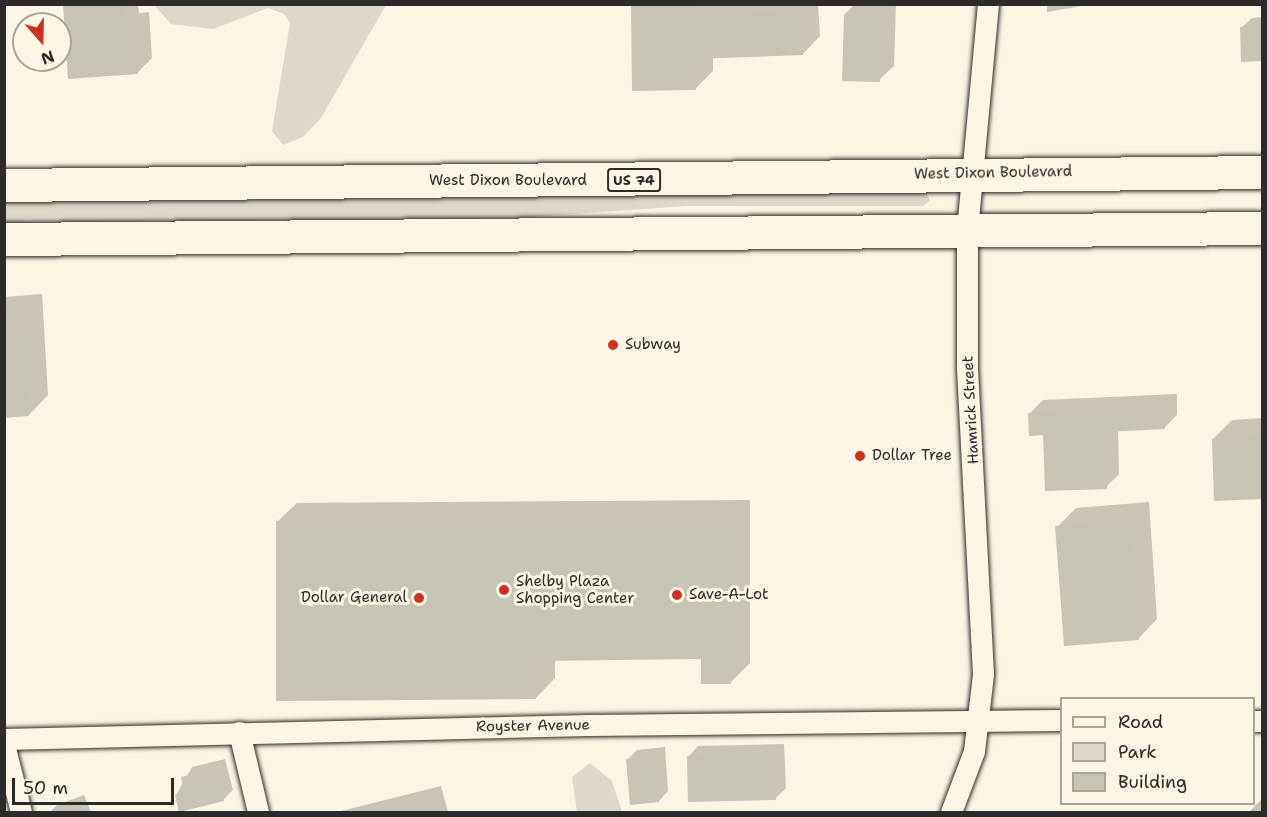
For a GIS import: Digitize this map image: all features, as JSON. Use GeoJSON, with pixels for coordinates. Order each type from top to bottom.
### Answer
{"type":"FeatureCollection","features":[{"type":"Feature","properties":{"kind":"highway","name":"West Dixon Boulevard"},"geometry":{"type":"LineString","coordinates":[[4,185],[972,172],[1263,172]]}},
{"type":"Feature","properties":{"kind":"highway"},"geometry":{"type":"LineString","coordinates":[[4,239],[1263,228]]}},
{"type":"Feature","properties":{"kind":"street","name":"Hamrick Street"},"geometry":{"type":"LineString","coordinates":[[951,813],[979,720],[983,640],[967,366],[967,230],[988,4]]}},
{"type":"Feature","properties":{"kind":"street","name":"Royster Avenue"},"geometry":{"type":"LineString","coordinates":[[4,739],[239,732],[1060,720]]}},
{"type":"Feature","properties":{"kind":"street"},"geometry":{"type":"LineString","coordinates":[[239,732],[258,813]]}},
{"type":"Feature","properties":{"kind":"street"},"geometry":{"type":"LineString","coordinates":[[4,744],[21,813]]}},
{"type":"Feature","properties":{"kind":"green space"},"geometry":{"type":"Polygon","coordinates":[[[154,5],[386,5],[321,118],[303,137],[283,145],[272,131],[290,23],[284,14],[268,8],[213,29],[171,24],[154,5]]]}},
{"type":"Feature","properties":{"kind":"green space"},"geometry":{"type":"Polygon","coordinates":[[[926,191],[930,201],[923,206],[687,206],[515,218],[5,222],[4,193],[926,191]]]}},
{"type":"Feature","properties":{"kind":"green space"},"geometry":{"type":"Polygon","coordinates":[[[590,763],[612,781],[622,812],[577,812],[572,777],[590,763]]]}},
{"type":"Feature","properties":{"kind":"building"},"geometry":{"type":"Polygon","coordinates":[[[63,4],[123,4],[125,27],[134,27],[138,74],[68,79],[68,72],[72,72],[72,12],[64,12],[63,4]]]}},
{"type":"Feature","properties":{"kind":"building"},"geometry":{"type":"Polygon","coordinates":[[[631,4],[695,4],[695,16],[801,10],[803,55],[696,59],[696,90],[632,91],[631,4]]]}},
{"type":"Feature","properties":{"kind":"building"},"geometry":{"type":"Polygon","coordinates":[[[844,14],[882,15],[880,82],[842,81],[844,14]]]}},
{"type":"Feature","properties":{"kind":"building"},"geometry":{"type":"Polygon","coordinates":[[[1263,26],[1263,61],[1241,62],[1240,27],[1263,26]]]}},
{"type":"Feature","properties":{"kind":"building"},"geometry":{"type":"Polygon","coordinates":[[[23,313],[29,416],[4,418],[4,314],[23,313]]]}},
{"type":"Feature","properties":{"kind":"building"},"geometry":{"type":"Polygon","coordinates":[[[1164,406],[1165,429],[1105,432],[1107,489],[1045,491],[1043,435],[1029,436],[1028,413],[1164,406]]]}},
{"type":"Feature","properties":{"kind":"building"},"geometry":{"type":"Polygon","coordinates":[[[1263,436],[1263,499],[1214,501],[1212,439],[1263,436]]]}},
{"type":"Feature","properties":{"kind":"building","name":"Shelby Plaza Shopping Center"},"geometry":{"type":"Polygon","coordinates":[[[731,519],[731,684],[701,684],[701,659],[536,661],[536,699],[276,701],[276,521],[731,519]]]}},
{"type":"Feature","properties":{"kind":"building"},"geometry":{"type":"Polygon","coordinates":[[[1130,521],[1139,640],[1064,646],[1055,526],[1130,521]]]}},
{"type":"Feature","properties":{"kind":"building"},"geometry":{"type":"Polygon","coordinates":[[[774,754],[776,800],[688,802],[687,756],[774,754]]]}},
{"type":"Feature","properties":{"kind":"building"},"geometry":{"type":"Polygon","coordinates":[[[655,756],[659,802],[630,805],[626,759],[655,756]]]}},
{"type":"Feature","properties":{"kind":"building"},"geometry":{"type":"Polygon","coordinates":[[[216,768],[224,801],[179,812],[175,795],[184,792],[181,777],[216,768]]]}},
{"type":"Feature","properties":{"kind":"place","name":"Subway"},"geometry":{"type":"Point","coordinates":[613,345]}},
{"type":"Feature","properties":{"kind":"place","name":"Dollar Tree"},"geometry":{"type":"Point","coordinates":[860,456]}},
{"type":"Feature","properties":{"kind":"place","name":"Shelby Plaza Shopping Center"},"geometry":{"type":"Point","coordinates":[504,590]}},
{"type":"Feature","properties":{"kind":"place","name":"Save-A-Lot"},"geometry":{"type":"Point","coordinates":[677,595]}},
{"type":"Feature","properties":{"kind":"place","name":"Dollar General"},"geometry":{"type":"Point","coordinates":[419,598]}}]}
